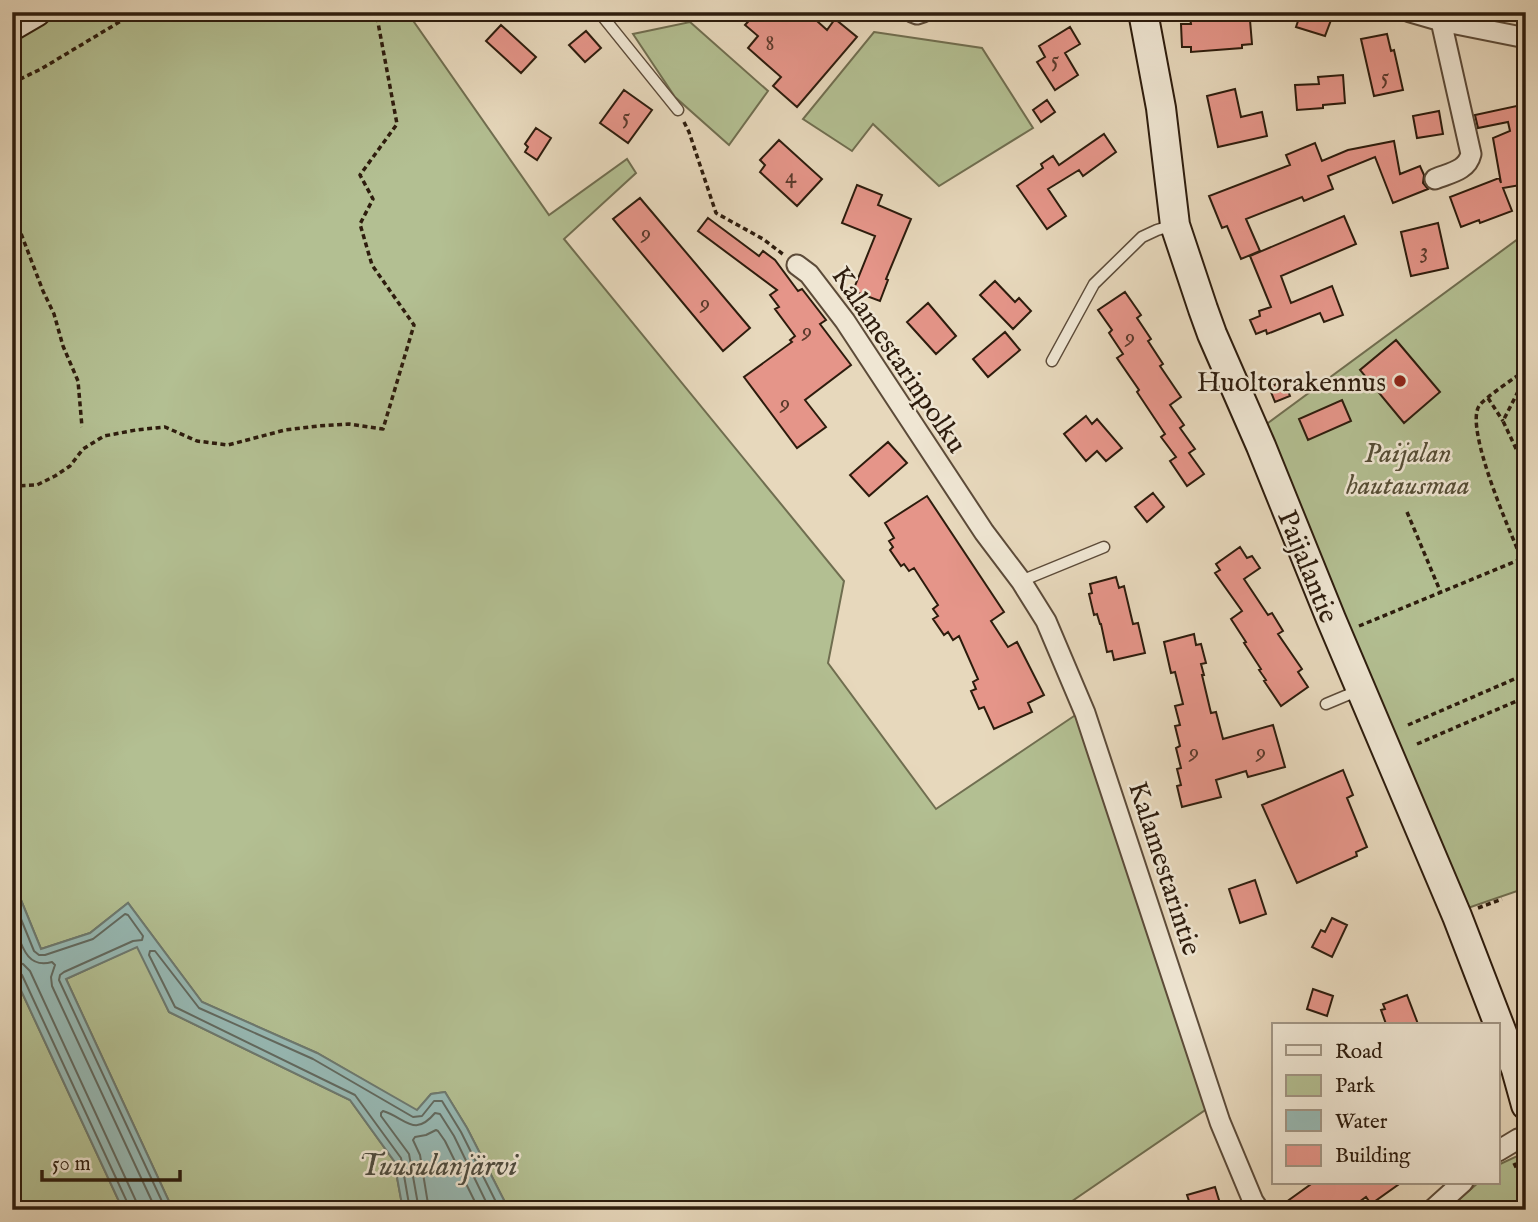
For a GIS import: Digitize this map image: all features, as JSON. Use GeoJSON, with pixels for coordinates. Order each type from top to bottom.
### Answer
{"type":"FeatureCollection","features":[{"type":"Feature","properties":{"kind":"street"},"geometry":{"type":"LineString","coordinates":[[12,26],[36,12]]}},
{"type":"Feature","properties":{"kind":"street"},"geometry":{"type":"LineString","coordinates":[[912,12],[923,12]]}},
{"type":"Feature","properties":{"kind":"street","name":"Paijalantie"},"geometry":{"type":"LineString","coordinates":[[1143,12],[1161,108],[1175,225],[1212,334],[1457,916],[1498,1023]]}},
{"type":"Feature","properties":{"kind":"street"},"geometry":{"type":"LineString","coordinates":[[1410,12],[1526,38]]}},
{"type":"Feature","properties":{"kind":"street"},"geometry":{"type":"LineString","coordinates":[[1435,178],[1462,169],[1469,162],[1471,154],[1441,21]]}},
{"type":"Feature","properties":{"kind":"street","name":"Kalamestarinpolku"},"geometry":{"type":"LineString","coordinates":[[797,265],[809,274],[845,321],[1000,553]]}},
{"type":"Feature","properties":{"kind":"street","name":"Kalamestarintie"},"geometry":{"type":"LineString","coordinates":[[1000,553],[1046,621],[1082,703],[1220,1122],[1259,1210]]}},
{"type":"Feature","properties":{"kind":"street","name":"Paijalantie"},"geometry":{"type":"LineString","coordinates":[[1500,1028],[1526,1105]]}},
{"type":"Feature","properties":{"kind":"street"},"geometry":{"type":"LineString","coordinates":[[1505,1156],[1518,1139],[1526,1138]]}},
{"type":"Feature","properties":{"kind":"street"},"geometry":{"type":"LineString","coordinates":[[1432,1210],[1461,1184]]}},
{"type":"Feature","properties":{"kind":"lane"},"geometry":{"type":"LineString","coordinates":[[599,12],[678,110]]}},
{"type":"Feature","properties":{"kind":"lane"},"geometry":{"type":"LineString","coordinates":[[1052,362],[1094,284],[1142,237],[1175,225]]}},
{"type":"Feature","properties":{"kind":"lane"},"geometry":{"type":"LineString","coordinates":[[1021,581],[1104,547]]}},
{"type":"Feature","properties":{"kind":"lane"},"geometry":{"type":"LineString","coordinates":[[1326,704],[1361,690]]}},
{"type":"Feature","properties":{"kind":"path"},"geometry":{"type":"LineString","coordinates":[[12,83],[41,69],[136,12]]}},
{"type":"Feature","properties":{"kind":"path"},"geometry":{"type":"LineString","coordinates":[[12,486],[37,485],[55,477],[70,466],[83,449],[104,436],[136,430],[165,427],[197,441],[228,445],[296,428],[349,424],[383,429],[414,325],[372,265],[360,224],[373,199],[360,175],[397,124],[376,12]]}},
{"type":"Feature","properties":{"kind":"path","name":"Kalamestarinpolku"},"geometry":{"type":"LineString","coordinates":[[678,110],[689,132],[716,213],[762,239],[797,265]]}},
{"type":"Feature","properties":{"kind":"path"},"geometry":{"type":"LineString","coordinates":[[12,210],[78,381],[82,427]]}},
{"type":"Feature","properties":{"kind":"path"},"geometry":{"type":"LineString","coordinates":[[1526,370],[1479,405],[1475,420],[1486,470],[1524,558],[1526,569]]}},
{"type":"Feature","properties":{"kind":"path"},"geometry":{"type":"LineString","coordinates":[[1503,421],[1526,376]]}},
{"type":"Feature","properties":{"kind":"path"},"geometry":{"type":"LineString","coordinates":[[1488,398],[1503,421],[1526,470]]}},
{"type":"Feature","properties":{"kind":"path"},"geometry":{"type":"LineString","coordinates":[[1406,512],[1441,593]]}},
{"type":"Feature","properties":{"kind":"path"},"geometry":{"type":"LineString","coordinates":[[1338,635],[1524,558]]}},
{"type":"Feature","properties":{"kind":"path"},"geometry":{"type":"LineString","coordinates":[[1408,725],[1526,674]]}},
{"type":"Feature","properties":{"kind":"path"},"geometry":{"type":"LineString","coordinates":[[1417,744],[1526,697]]}},
{"type":"Feature","properties":{"kind":"path"},"geometry":{"type":"LineString","coordinates":[[1478,908],[1502,899]]}},
{"type":"Feature","properties":{"kind":"path"},"geometry":{"type":"LineString","coordinates":[[1505,1156],[1526,1188]]}},
{"type":"Feature","properties":{"kind":"green space"},"geometry":{"type":"Polygon","coordinates":[[[64,12],[407,12],[549,215],[627,159],[636,173],[564,239],[844,581],[828,663],[936,809],[1080,712],[1211,1106],[1059,1210],[509,1210],[467,1128],[445,1092],[431,1094],[417,1111],[317,1053],[202,1002],[128,903],[90,933],[41,949],[12,878],[12,41],[64,12]]]}},
{"type":"Feature","properties":{"kind":"green space"},"geometry":{"type":"Polygon","coordinates":[[[690,22],[768,91],[729,145],[675,97],[633,34],[690,22]]]}},
{"type":"Feature","properties":{"kind":"green space"},"geometry":{"type":"Polygon","coordinates":[[[874,32],[982,48],[1033,128],[939,186],[873,124],[852,151],[803,119],[874,32]]]}},
{"type":"Feature","properties":{"kind":"green space","name":"Paijalan hautausmaa"},"geometry":{"type":"Polygon","coordinates":[[[1526,233],[1526,888],[1465,909],[1264,426],[1526,233]]]}},
{"type":"Feature","properties":{"kind":"green space"},"geometry":{"type":"Polygon","coordinates":[[[138,946],[169,1012],[350,1100],[394,1161],[403,1210],[358,1204],[349,1210],[173,1210],[66,979],[138,946]]]}},
{"type":"Feature","properties":{"kind":"green space"},"geometry":{"type":"Polygon","coordinates":[[[12,971],[123,1210],[12,1210],[12,971]]]}},
{"type":"Feature","properties":{"kind":"green space"},"geometry":{"type":"Polygon","coordinates":[[[1526,1152],[1526,1210],[1447,1210],[1477,1184],[1500,1184],[1500,1164],[1526,1152]]]}},
{"type":"Feature","properties":{"kind":"water","name":"Tuusulanjärvi"},"geometry":{"type":"Polygon","coordinates":[[[12,878],[41,949],[90,933],[128,903],[202,1002],[317,1053],[417,1110],[431,1094],[445,1092],[467,1128],[509,1210],[403,1210],[394,1161],[350,1100],[169,1012],[137,947],[66,979],[173,1210],[123,1210],[12,971],[12,878]]]}},
{"type":"Feature","properties":{"kind":"building"},"geometry":{"type":"Polygon","coordinates":[[[757,12],[807,12],[827,30],[835,19],[857,37],[797,107],[773,86],[781,77],[748,48],[758,36],[745,25],[757,12]]]}},
{"type":"Feature","properties":{"kind":"building"},"geometry":{"type":"Polygon","coordinates":[[[1301,12],[1331,20],[1325,36],[1296,27],[1301,12]]]}},
{"type":"Feature","properties":{"kind":"building"},"geometry":{"type":"Polygon","coordinates":[[[1238,15],[1239,21],[1250,20],[1252,44],[1242,45],[1242,48],[1191,52],[1191,47],[1182,47],[1181,24],[1191,24],[1190,18],[1238,15]]]}},
{"type":"Feature","properties":{"kind":"building"},"geometry":{"type":"Polygon","coordinates":[[[501,25],[536,57],[521,73],[486,41],[501,25]]]}},
{"type":"Feature","properties":{"kind":"building"},"geometry":{"type":"Polygon","coordinates":[[[1070,27],[1080,44],[1065,53],[1078,75],[1055,90],[1037,62],[1045,57],[1039,46],[1070,27]]]}},
{"type":"Feature","properties":{"kind":"building"},"geometry":{"type":"Polygon","coordinates":[[[586,31],[601,48],[585,62],[569,45],[586,31]]]}},
{"type":"Feature","properties":{"kind":"building"},"geometry":{"type":"Polygon","coordinates":[[[1387,34],[1391,51],[1394,50],[1403,90],[1374,96],[1361,39],[1387,34]]]}},
{"type":"Feature","properties":{"kind":"building"},"geometry":{"type":"Polygon","coordinates":[[[1343,75],[1345,103],[1297,110],[1295,85],[1319,84],[1318,77],[1343,75]]]}},
{"type":"Feature","properties":{"kind":"building"},"geometry":{"type":"Polygon","coordinates":[[[1235,89],[1241,117],[1262,112],[1267,136],[1218,147],[1207,96],[1235,89]]]}},
{"type":"Feature","properties":{"kind":"building"},"geometry":{"type":"Polygon","coordinates":[[[624,90],[652,110],[628,143],[600,123],[624,90]]]}},
{"type":"Feature","properties":{"kind":"building"},"geometry":{"type":"Polygon","coordinates":[[[1047,100],[1055,112],[1041,122],[1033,110],[1047,100]]]}},
{"type":"Feature","properties":{"kind":"building"},"geometry":{"type":"Polygon","coordinates":[[[1526,104],[1526,137],[1521,138],[1526,162],[1526,184],[1503,188],[1512,211],[1461,227],[1450,197],[1499,178],[1501,183],[1493,138],[1510,131],[1508,122],[1478,128],[1475,115],[1526,104]]]}},
{"type":"Feature","properties":{"kind":"building"},"geometry":{"type":"Polygon","coordinates":[[[1439,111],[1443,134],[1417,138],[1413,116],[1439,111]]]}},
{"type":"Feature","properties":{"kind":"building"},"geometry":{"type":"Polygon","coordinates":[[[536,128],[551,138],[537,160],[525,152],[528,147],[525,144],[536,128]]]}},
{"type":"Feature","properties":{"kind":"building"},"geometry":{"type":"Polygon","coordinates":[[[1104,134],[1116,152],[1083,176],[1079,170],[1048,189],[1066,216],[1047,229],[1017,186],[1043,168],[1041,164],[1053,156],[1059,165],[1104,134]]]}},
{"type":"Feature","properties":{"kind":"building"},"geometry":{"type":"Polygon","coordinates":[[[779,140],[822,179],[797,206],[760,172],[765,165],[760,160],[779,140]]]}},
{"type":"Feature","properties":{"kind":"building"},"geometry":{"type":"Polygon","coordinates":[[[1394,141],[1400,174],[1420,166],[1424,175],[1423,183],[1428,189],[1393,203],[1375,157],[1328,176],[1333,189],[1304,201],[1302,197],[1246,219],[1260,251],[1241,259],[1227,226],[1222,228],[1209,196],[1290,165],[1286,155],[1315,143],[1322,161],[1348,150],[1394,141]]]}},
{"type":"Feature","properties":{"kind":"building"},"geometry":{"type":"Polygon","coordinates":[[[857,185],[882,195],[878,205],[911,219],[886,279],[888,280],[880,301],[853,291],[875,236],[842,223],[857,185]]]}},
{"type":"Feature","properties":{"kind":"building"},"geometry":{"type":"Polygon","coordinates":[[[640,198],[750,328],[723,351],[613,219],[640,198]]]}},
{"type":"Feature","properties":{"kind":"building"},"geometry":{"type":"Polygon","coordinates":[[[1344,216],[1356,244],[1281,276],[1291,303],[1332,286],[1343,315],[1324,322],[1320,313],[1267,334],[1266,330],[1256,334],[1250,320],[1260,316],[1259,311],[1271,307],[1250,256],[1344,216]]]}},
{"type":"Feature","properties":{"kind":"building"},"geometry":{"type":"Polygon","coordinates":[[[708,218],[759,256],[763,251],[775,260],[798,291],[802,289],[826,320],[820,324],[851,365],[805,400],[826,427],[797,448],[744,377],[792,342],[790,340],[795,336],[775,309],[779,307],[770,295],[777,290],[698,231],[708,218]]]}},
{"type":"Feature","properties":{"kind":"building"},"geometry":{"type":"Polygon","coordinates":[[[1438,223],[1448,268],[1411,276],[1401,232],[1438,223]]]}},
{"type":"Feature","properties":{"kind":"building"},"geometry":{"type":"Polygon","coordinates":[[[995,281],[1015,302],[1019,298],[1031,311],[1013,329],[980,295],[995,281]]]}},
{"type":"Feature","properties":{"kind":"building"},"geometry":{"type":"Polygon","coordinates":[[[1125,292],[1141,315],[1137,318],[1163,364],[1160,366],[1181,397],[1170,405],[1184,425],[1180,428],[1195,449],[1189,453],[1204,474],[1187,486],[1170,461],[1176,457],[1161,437],[1165,434],[1117,358],[1123,354],[1109,333],[1112,330],[1098,310],[1125,292]]]}},
{"type":"Feature","properties":{"kind":"building"},"geometry":{"type":"Polygon","coordinates":[[[928,303],[956,336],[936,354],[907,322],[928,303]]]}},
{"type":"Feature","properties":{"kind":"building"},"geometry":{"type":"Polygon","coordinates":[[[1005,332],[1020,350],[988,377],[973,359],[1005,332]]]}},
{"type":"Feature","properties":{"kind":"building","name":"Huoltorakennus"},"geometry":{"type":"Polygon","coordinates":[[[1396,340],[1440,392],[1404,423],[1360,370],[1396,340]]]}},
{"type":"Feature","properties":{"kind":"building"},"geometry":{"type":"Polygon","coordinates":[[[1284,381],[1290,396],[1275,402],[1269,387],[1284,381]]]}},
{"type":"Feature","properties":{"kind":"building"},"geometry":{"type":"Polygon","coordinates":[[[1342,400],[1351,421],[1308,440],[1299,419],[1342,400]]]}},
{"type":"Feature","properties":{"kind":"building"},"geometry":{"type":"Polygon","coordinates":[[[1086,416],[1092,424],[1097,419],[1122,448],[1106,461],[1097,451],[1086,461],[1064,434],[1086,416]]]}},
{"type":"Feature","properties":{"kind":"building"},"geometry":{"type":"Polygon","coordinates":[[[888,442],[907,463],[869,496],[850,475],[888,442]]]}},
{"type":"Feature","properties":{"kind":"building"},"geometry":{"type":"Polygon","coordinates":[[[1153,493],[1164,507],[1147,522],[1135,507],[1153,493]]]}},
{"type":"Feature","properties":{"kind":"building"},"geometry":{"type":"Polygon","coordinates":[[[927,496],[1004,612],[991,621],[1008,647],[1017,642],[1044,695],[1028,703],[1032,712],[994,729],[984,707],[979,709],[971,691],[976,689],[973,682],[978,679],[959,636],[953,640],[948,632],[944,635],[933,619],[938,616],[933,609],[938,605],[914,568],[909,571],[904,564],[901,566],[890,550],[893,547],[889,541],[894,538],[885,523],[927,496]]]}},
{"type":"Feature","properties":{"kind":"building"},"geometry":{"type":"Polygon","coordinates":[[[1240,547],[1247,558],[1252,556],[1260,568],[1244,579],[1268,615],[1272,613],[1283,631],[1278,634],[1302,669],[1298,672],[1308,687],[1281,706],[1264,681],[1266,680],[1259,670],[1261,669],[1231,619],[1242,611],[1215,573],[1220,570],[1216,564],[1240,547]]]}},
{"type":"Feature","properties":{"kind":"building"},"geometry":{"type":"Polygon","coordinates":[[[1116,577],[1119,588],[1124,586],[1133,624],[1138,623],[1145,653],[1114,660],[1112,651],[1107,652],[1101,624],[1097,614],[1094,615],[1089,594],[1092,593],[1090,584],[1116,577]]]}},
{"type":"Feature","properties":{"kind":"building"},"geometry":{"type":"Polygon","coordinates":[[[1194,634],[1196,645],[1201,644],[1206,663],[1201,664],[1202,675],[1211,713],[1216,712],[1223,739],[1273,725],[1285,767],[1248,777],[1246,771],[1216,780],[1221,797],[1182,807],[1177,786],[1181,785],[1177,769],[1181,768],[1176,748],[1180,746],[1175,726],[1180,725],[1175,706],[1183,704],[1175,672],[1171,673],[1164,642],[1194,634]]]}},
{"type":"Feature","properties":{"kind":"building"},"geometry":{"type":"Polygon","coordinates":[[[1343,770],[1353,795],[1347,798],[1367,847],[1356,852],[1357,856],[1297,883],[1262,805],[1343,770]]]}},
{"type":"Feature","properties":{"kind":"building"},"geometry":{"type":"Polygon","coordinates":[[[1255,880],[1266,914],[1240,923],[1229,889],[1255,880]]]}},
{"type":"Feature","properties":{"kind":"building"},"geometry":{"type":"Polygon","coordinates":[[[1332,918],[1347,925],[1332,957],[1312,947],[1321,930],[1325,932],[1332,918]]]}},
{"type":"Feature","properties":{"kind":"building"},"geometry":{"type":"Polygon","coordinates":[[[1313,989],[1333,996],[1327,1016],[1307,1009],[1313,989]]]}},
{"type":"Feature","properties":{"kind":"building"},"geometry":{"type":"Polygon","coordinates":[[[1407,995],[1418,1023],[1386,1023],[1381,1010],[1385,1009],[1383,1004],[1407,995]]]}},
{"type":"Feature","properties":{"kind":"building"},"geometry":{"type":"Polygon","coordinates":[[[1311,1184],[1399,1184],[1371,1204],[1366,1197],[1348,1210],[1275,1210],[1311,1184]]]}},
{"type":"Feature","properties":{"kind":"building"},"geometry":{"type":"Polygon","coordinates":[[[1215,1187],[1222,1210],[1192,1210],[1187,1195],[1215,1187]]]}},
{"type":"Feature","properties":{"kind":"place","name":"Huoltorakennus"},"geometry":{"type":"Point","coordinates":[1400,381]}}]}
